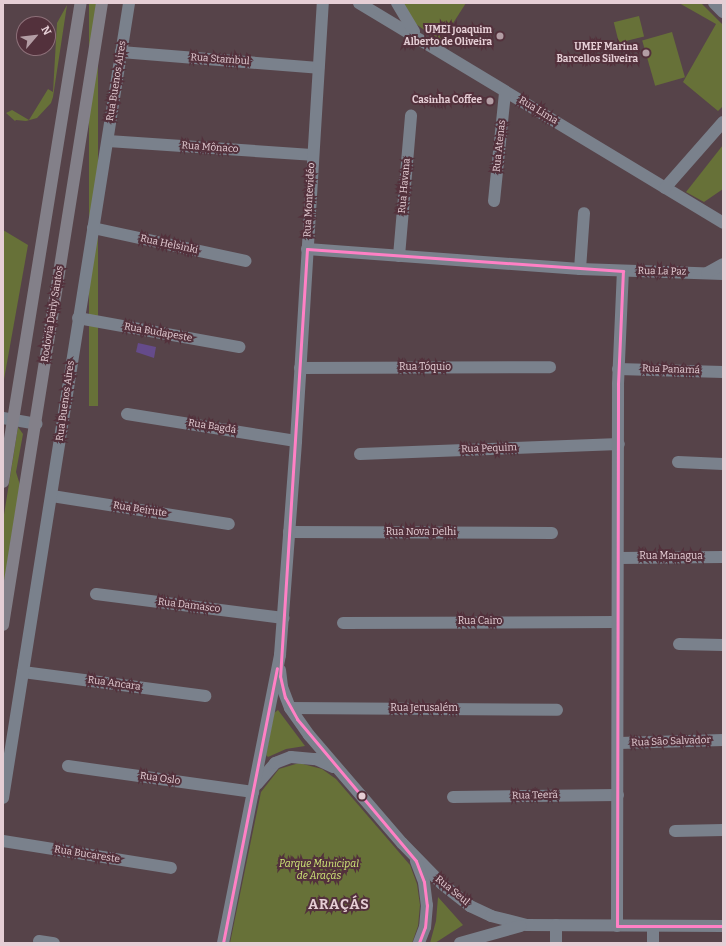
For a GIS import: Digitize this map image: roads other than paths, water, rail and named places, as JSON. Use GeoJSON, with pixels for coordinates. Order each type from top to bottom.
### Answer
{"type":"FeatureCollection","features":[{"type":"Feature","properties":{"kind":"main road"},"geometry":{"type":"LineString","coordinates":[[3,482],[8,419],[81,3]]}},
{"type":"Feature","properties":{"kind":"main road","name":"Rodovia Darly Santos"},"geometry":{"type":"LineString","coordinates":[[3,625],[102,3]]}},
{"type":"Feature","properties":{"kind":"street","name":"Rua Buenos Aires"},"geometry":{"type":"LineString","coordinates":[[3,798],[129,3]]}},
{"type":"Feature","properties":{"kind":"street","name":"Rua Montevidéo"},"geometry":{"type":"LineString","coordinates":[[223,943],[280,655],[296,441],[312,155],[323,3]]}},
{"type":"Feature","properties":{"kind":"street","name":"Rua Lima"},"geometry":{"type":"LineString","coordinates":[[359,3],[418,36],[506,92],[721,223]]}},
{"type":"Feature","properties":{"kind":"street"},"geometry":{"type":"LineString","coordinates":[[397,3],[418,36]]}},
{"type":"Feature","properties":{"kind":"street"},"geometry":{"type":"LineString","coordinates":[[714,3],[723,12]]}},
{"type":"Feature","properties":{"kind":"street","name":"Rua Stambul"},"geometry":{"type":"LineString","coordinates":[[122,52],[318,68]]}},
{"type":"Feature","properties":{"kind":"street","name":"Rua Atenas"},"geometry":{"type":"LineString","coordinates":[[494,201],[506,92]]}},
{"type":"Feature","properties":{"kind":"street","name":"Rua Havana"},"geometry":{"type":"LineString","coordinates":[[399,256],[411,116]]}},
{"type":"Feature","properties":{"kind":"street"},"geometry":{"type":"LineString","coordinates":[[665,188],[723,122]]}},
{"type":"Feature","properties":{"kind":"street","name":"Rua Mônaco"},"geometry":{"type":"LineString","coordinates":[[108,141],[312,155]]}},
{"type":"Feature","properties":{"kind":"street"},"geometry":{"type":"LineString","coordinates":[[580,269],[584,213]]}},
{"type":"Feature","properties":{"kind":"street","name":"Rua Helsinki"},"geometry":{"type":"LineString","coordinates":[[93,228],[246,261]]}},
{"type":"Feature","properties":{"kind":"street","name":"Rua La Paz"},"geometry":{"type":"LineString","coordinates":[[307,249],[580,269],[723,274]]}},
{"type":"Feature","properties":{"kind":"street"},"geometry":{"type":"LineString","coordinates":[[707,273],[723,264]]}},
{"type":"Feature","properties":{"kind":"street"},"geometry":{"type":"LineString","coordinates":[[617,926],[619,743],[617,622],[619,558],[618,369],[623,271]]}},
{"type":"Feature","properties":{"kind":"street","name":"Rua Budapeste"},"geometry":{"type":"LineString","coordinates":[[78,318],[239,347]]}},
{"type":"Feature","properties":{"kind":"street","name":"Rua Tóquio"},"geometry":{"type":"LineString","coordinates":[[300,368],[550,367]]}},
{"type":"Feature","properties":{"kind":"street","name":"Rua Panamá"},"geometry":{"type":"LineString","coordinates":[[618,369],[723,372]]}},
{"type":"Feature","properties":{"kind":"street","name":"Rua Bagdá"},"geometry":{"type":"LineString","coordinates":[[127,414],[296,441]]}},
{"type":"Feature","properties":{"kind":"street"},"geometry":{"type":"LineString","coordinates":[[8,419],[36,424]]}},
{"type":"Feature","properties":{"kind":"street","name":"Rua Pequim"},"geometry":{"type":"LineString","coordinates":[[360,454],[619,444]]}},
{"type":"Feature","properties":{"kind":"street"},"geometry":{"type":"LineString","coordinates":[[678,462],[723,464]]}},
{"type":"Feature","properties":{"kind":"street","name":"Rua Beirute"},"geometry":{"type":"LineString","coordinates":[[52,496],[229,524]]}},
{"type":"Feature","properties":{"kind":"street","name":"Rua Nova Delhi"},"geometry":{"type":"LineString","coordinates":[[289,532],[552,533]]}},
{"type":"Feature","properties":{"kind":"street","name":"Rua Managua"},"geometry":{"type":"LineString","coordinates":[[619,558],[723,557]]}},
{"type":"Feature","properties":{"kind":"street","name":"Rua Damasco"},"geometry":{"type":"LineString","coordinates":[[96,594],[283,618]]}},
{"type":"Feature","properties":{"kind":"street","name":"Rua Cairo"},"geometry":{"type":"LineString","coordinates":[[343,623],[617,622]]}},
{"type":"Feature","properties":{"kind":"street"},"geometry":{"type":"LineString","coordinates":[[678,644],[723,646]]}},
{"type":"Feature","properties":{"kind":"street","name":"Rua Seul"},"geometry":{"type":"LineString","coordinates":[[280,655],[282,687],[290,708],[341,774],[402,843],[442,884],[460,900],[492,916],[526,925]]}},
{"type":"Feature","properties":{"kind":"street","name":"Rua Ancara"},"geometry":{"type":"LineString","coordinates":[[23,672],[204,696]]}},
{"type":"Feature","properties":{"kind":"street","name":"Rua Jerusalém"},"geometry":{"type":"LineString","coordinates":[[290,708],[557,710]]}},
{"type":"Feature","properties":{"kind":"street","name":"Rua São Salvador"},"geometry":{"type":"LineString","coordinates":[[619,743],[723,740]]}},
{"type":"Feature","properties":{"kind":"street"},"geometry":{"type":"LineString","coordinates":[[253,792],[269,768],[291,757],[316,759],[341,774]]}},
{"type":"Feature","properties":{"kind":"street","name":"Rua Oslo"},"geometry":{"type":"LineString","coordinates":[[68,766],[253,792]]}},
{"type":"Feature","properties":{"kind":"street","name":"Rua Teerã"},"geometry":{"type":"LineString","coordinates":[[453,797],[618,795]]}},
{"type":"Feature","properties":{"kind":"street"},"geometry":{"type":"LineString","coordinates":[[675,831],[723,830]]}},
{"type":"Feature","properties":{"kind":"street","name":"Rua Bucareste"},"geometry":{"type":"LineString","coordinates":[[3,841],[171,868]]}},
{"type":"Feature","properties":{"kind":"street"},"geometry":{"type":"LineString","coordinates":[[402,843],[416,861],[426,894],[427,916],[419,943]]}},
{"type":"Feature","properties":{"kind":"street"},"geometry":{"type":"LineString","coordinates":[[460,943],[526,925],[653,927],[723,926]]}},
{"type":"Feature","properties":{"kind":"street"},"geometry":{"type":"LineString","coordinates":[[556,925],[556,943]]}},
{"type":"Feature","properties":{"kind":"street"},"geometry":{"type":"LineString","coordinates":[[653,927],[653,943]]}},
{"type":"Feature","properties":{"kind":"street"},"geometry":{"type":"LineString","coordinates":[[39,941],[54,943]]}},
{"type":"Feature","properties":{"kind":"place","name":"UMEI Joaquim Alberto de Oliveira"},"geometry":{"type":"Point","coordinates":[500,36]}},
{"type":"Feature","properties":{"kind":"place","name":"UMEF Marina Barcellos Silveira"},"geometry":{"type":"Point","coordinates":[646,53]}},
{"type":"Feature","properties":{"kind":"place","name":"Casinha Coffee"},"geometry":{"type":"Point","coordinates":[490,101]}},
{"type":"Feature","properties":{"kind":"district","name":"ARAÇÁS"},"geometry":{"type":"Point","coordinates":[339,905]}},
{"type":"Feature","properties":{"kind":"park label","name":"Parque Municipal de Araçás"},"geometry":{"type":"Point","coordinates":[319,870]}}]}
